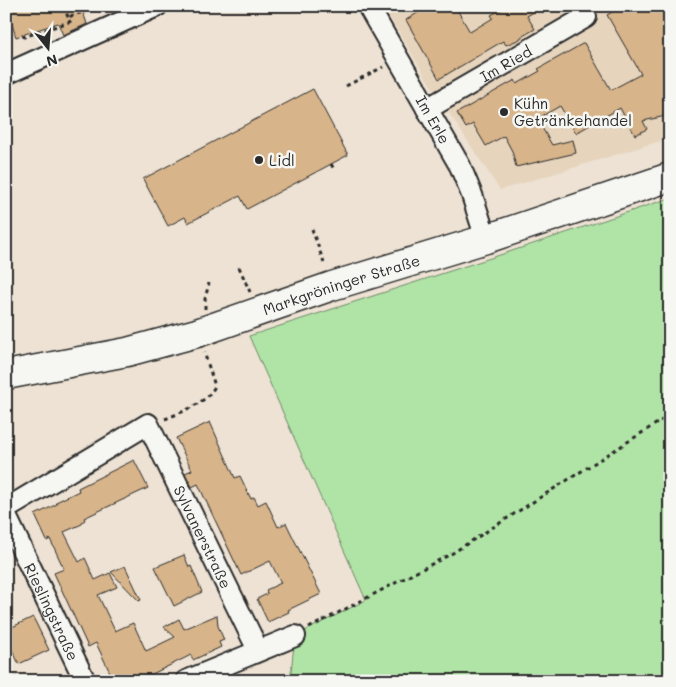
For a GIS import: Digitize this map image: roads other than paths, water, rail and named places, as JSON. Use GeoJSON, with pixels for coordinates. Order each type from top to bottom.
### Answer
{"type":"FeatureCollection","features":[{"type":"Feature","properties":{"kind":"main road","name":"Markgröninger Straße"},"geometry":{"type":"LineString","coordinates":[[6,375],[127,352],[198,333],[332,286],[486,239],[670,177]]}},
{"type":"Feature","properties":{"kind":"street"},"geometry":{"type":"LineString","coordinates":[[6,74],[157,6]]}},
{"type":"Feature","properties":{"kind":"street","name":"Im Erle"},"geometry":{"type":"LineString","coordinates":[[368,6],[460,166],[472,195],[486,239]]}},
{"type":"Feature","properties":{"kind":"street","name":"Im Ried"},"geometry":{"type":"LineString","coordinates":[[427,109],[586,17]]}},
{"type":"Feature","properties":{"kind":"street","name":"Sylvanerstraße"},"geometry":{"type":"LineString","coordinates":[[6,509],[148,424],[258,650]]}},
{"type":"Feature","properties":{"kind":"street","name":"Rieslingstraße"},"geometry":{"type":"LineString","coordinates":[[6,516],[85,681]]}},
{"type":"Feature","properties":{"kind":"street"},"geometry":{"type":"LineString","coordinates":[[186,681],[295,636]]}},
{"type":"Feature","properties":{"kind":"place","name":"Kühn Getränkehandel"},"geometry":{"type":"Point","coordinates":[504,112]}},
{"type":"Feature","properties":{"kind":"place","name":"Lidl"},"geometry":{"type":"Point","coordinates":[259,160]}}]}
